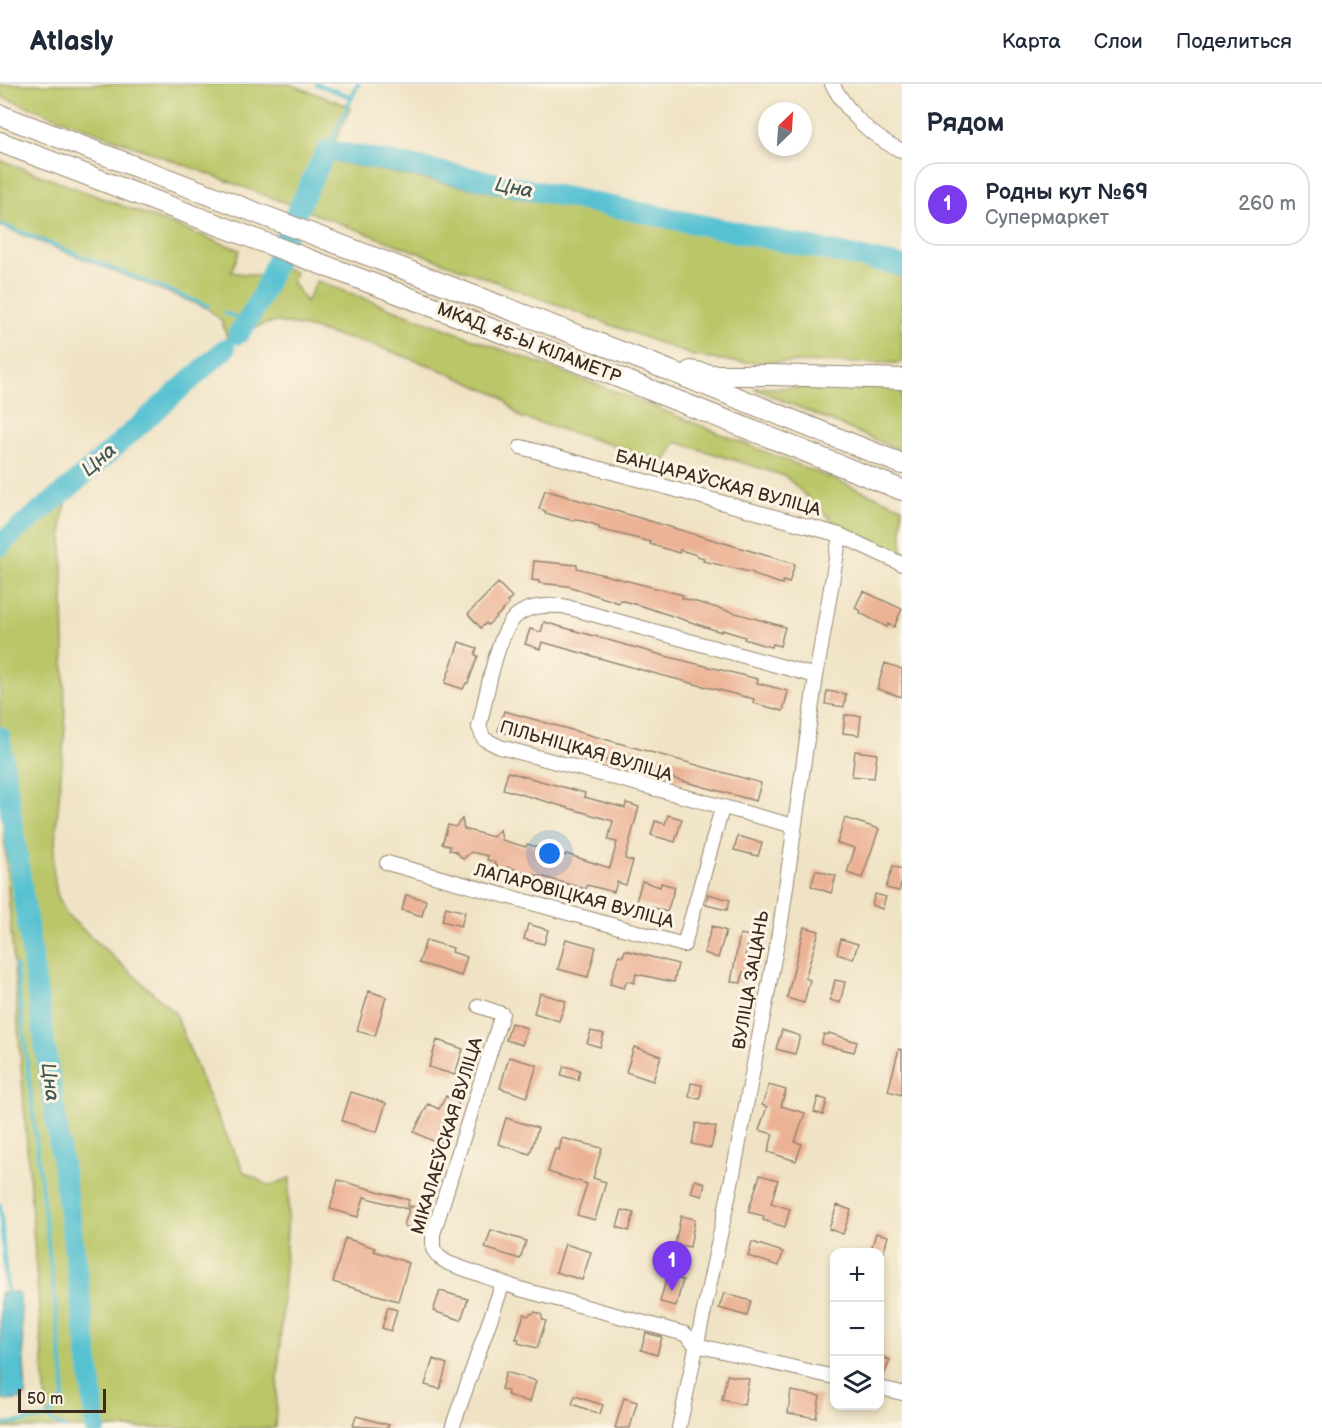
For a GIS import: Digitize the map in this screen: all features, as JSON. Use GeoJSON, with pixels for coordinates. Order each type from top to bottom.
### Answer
{"type":"FeatureCollection","features":[{"type":"Feature","properties":{"kind":"highway","name":"МКАД, 45-Ы КІЛАМЕТР"},"geometry":{"type":"LineString","coordinates":[[0,115],[653,364],[902,464]]}},
{"type":"Feature","properties":{"kind":"highway","name":"МКАД, 45-Ы КІЛАМЕТР"},"geometry":{"type":"LineString","coordinates":[[0,142],[620,378],[902,490]]}},
{"type":"Feature","properties":{"kind":"highway"},"geometry":{"type":"LineString","coordinates":[[653,364],[713,375],[902,379]]}},
{"type":"Feature","properties":{"kind":"street"},"geometry":{"type":"LineString","coordinates":[[832,84],[844,105],[866,129],[902,151]]}},
{"type":"Feature","properties":{"kind":"street","name":"БАНЦАРАЎСКАЯ ВУЛІЦА"},"geometry":{"type":"LineString","coordinates":[[521,447],[840,535],[902,564]]}},
{"type":"Feature","properties":{"kind":"street","name":"ВУЛІЦА ЗАЦАНЬ"},"geometry":{"type":"LineString","coordinates":[[678,1428],[733,1174],[781,922],[816,676],[840,535]]}},
{"type":"Feature","properties":{"kind":"street","name":"ПІЛЬНІЦКАЯ ВУЛІЦА"},"geometry":{"type":"LineString","coordinates":[[794,826],[500,747],[484,739],[479,727],[501,641],[508,627],[516,616],[545,605],[563,606],[816,676]]}},
{"type":"Feature","properties":{"kind":"street","name":"ЛАПАРОВІЦКАЯ ВУЛІЦА"},"geometry":{"type":"LineString","coordinates":[[387,863],[684,945],[722,808]]}},
{"type":"Feature","properties":{"kind":"street","name":"МІКАЛАЕЎСКАЯ ВУЛІЦА"},"geometry":{"type":"LineString","coordinates":[[479,1006],[502,1014],[433,1234],[432,1246],[436,1255],[443,1260],[503,1283],[686,1334],[696,1345],[830,1376]]}},
{"type":"Feature","properties":{"kind":"street"},"geometry":{"type":"LineString","coordinates":[[452,1428],[503,1283]]}},
{"type":"Feature","properties":{"kind":"street"},"geometry":{"type":"LineString","coordinates":[[884,1389],[902,1393]]}},
{"type":"Feature","properties":{"kind":"green space"},"geometry":{"type":"Polygon","coordinates":[[[0,84],[289,84],[351,107],[327,160],[902,273],[902,363],[735,362],[694,356],[0,96],[0,84]]]}},
{"type":"Feature","properties":{"kind":"green space"},"geometry":{"type":"Polygon","coordinates":[[[0,160],[240,250],[231,272],[261,276],[275,266],[295,272],[292,282],[306,302],[317,281],[630,397],[902,507],[902,557],[841,529],[785,476],[676,442],[665,461],[520,417],[500,396],[431,366],[379,347],[278,322],[254,328],[230,345],[221,320],[207,308],[0,226],[0,160]]]}},
{"type":"Feature","properties":{"kind":"green space"},"geometry":{"type":"Polygon","coordinates":[[[902,387],[902,451],[753,388],[902,387]]]}},
{"type":"Feature","properties":{"kind":"green space"},"geometry":{"type":"Polygon","coordinates":[[[70,487],[62,520],[65,728],[53,868],[57,894],[67,915],[175,1013],[211,1103],[244,1172],[270,1186],[290,1178],[275,1428],[0,1428],[0,1425],[47,1418],[0,780],[0,546],[70,487]]]}},
{"type":"Feature","properties":{"kind":"water"},"geometry":{"type":"Polygon","coordinates":[[[16,1292],[20,1297],[26,1395],[22,1399],[5,1401],[1,1398],[0,1293],[16,1292]]]}},
{"type":"Feature","properties":{"kind":"building"},"geometry":{"type":"Polygon","coordinates":[[[545,490],[795,564],[789,583],[783,581],[782,584],[754,575],[754,573],[703,561],[704,558],[697,555],[680,550],[679,553],[650,544],[651,542],[599,529],[599,526],[593,524],[545,513],[546,511],[539,509],[545,490]]]}},
{"type":"Feature","properties":{"kind":"building"},"geometry":{"type":"Polygon","coordinates":[[[534,561],[577,565],[577,568],[683,595],[682,598],[785,627],[780,646],[763,645],[722,630],[721,632],[620,600],[619,603],[568,586],[539,583],[539,581],[532,580],[534,561]]]}},
{"type":"Feature","properties":{"kind":"building"},"geometry":{"type":"Polygon","coordinates":[[[498,583],[512,597],[507,602],[509,604],[488,625],[486,623],[481,628],[468,614],[498,583]]]}},
{"type":"Feature","properties":{"kind":"building"},"geometry":{"type":"Polygon","coordinates":[[[863,591],[902,609],[894,627],[888,624],[887,627],[855,608],[863,591]]]}},
{"type":"Feature","properties":{"kind":"building"},"geometry":{"type":"Polygon","coordinates":[[[544,622],[758,679],[757,683],[788,691],[783,711],[753,703],[754,699],[542,642],[540,649],[525,644],[530,629],[541,632],[544,622]]]}},
{"type":"Feature","properties":{"kind":"building"},"geometry":{"type":"Polygon","coordinates":[[[459,642],[477,648],[475,655],[478,656],[468,683],[463,689],[445,683],[459,642]]]}},
{"type":"Feature","properties":{"kind":"building"},"geometry":{"type":"Polygon","coordinates":[[[885,663],[902,669],[902,697],[877,689],[885,663]]]}},
{"type":"Feature","properties":{"kind":"building"},"geometry":{"type":"Polygon","coordinates":[[[827,691],[846,694],[844,707],[825,704],[827,691]]]}},
{"type":"Feature","properties":{"kind":"building"},"geometry":{"type":"Polygon","coordinates":[[[504,711],[761,783],[756,801],[498,731],[504,711]]]}},
{"type":"Feature","properties":{"kind":"building"},"geometry":{"type":"Polygon","coordinates":[[[845,715],[861,716],[859,735],[843,733],[845,715]]]}},
{"type":"Feature","properties":{"kind":"building"},"geometry":{"type":"Polygon","coordinates":[[[855,751],[877,754],[874,778],[852,776],[855,751]]]}},
{"type":"Feature","properties":{"kind":"building"},"geometry":{"type":"Polygon","coordinates":[[[508,772],[585,793],[584,797],[625,808],[626,803],[639,807],[625,859],[633,861],[626,885],[617,882],[614,892],[587,885],[586,889],[508,867],[501,870],[494,862],[487,860],[488,856],[471,852],[463,859],[455,851],[449,850],[450,846],[442,844],[448,825],[455,827],[462,819],[464,829],[493,837],[500,829],[502,840],[526,847],[527,844],[565,856],[566,854],[610,868],[617,842],[608,840],[613,821],[503,789],[508,772]]]}},
{"type":"Feature","properties":{"kind":"building"},"geometry":{"type":"Polygon","coordinates":[[[668,815],[682,819],[675,842],[651,835],[655,821],[665,824],[668,815]]]}},
{"type":"Feature","properties":{"kind":"building"},"geometry":{"type":"Polygon","coordinates":[[[845,818],[879,829],[862,878],[847,873],[855,848],[837,843],[845,818]]]}},
{"type":"Feature","properties":{"kind":"building"},"geometry":{"type":"Polygon","coordinates":[[[738,836],[762,843],[758,856],[734,850],[738,836]]]}},
{"type":"Feature","properties":{"kind":"building"},"geometry":{"type":"Polygon","coordinates":[[[893,866],[902,869],[899,891],[886,888],[893,866]]]}},
{"type":"Feature","properties":{"kind":"building"},"geometry":{"type":"Polygon","coordinates":[[[816,870],[836,876],[831,893],[811,886],[816,870]]]}},
{"type":"Feature","properties":{"kind":"building"},"geometry":{"type":"Polygon","coordinates":[[[642,881],[660,887],[661,883],[675,887],[667,912],[636,902],[642,881]]]}},
{"type":"Feature","properties":{"kind":"building"},"geometry":{"type":"Polygon","coordinates":[[[708,894],[730,900],[727,910],[706,905],[708,894]]]}},
{"type":"Feature","properties":{"kind":"building"},"geometry":{"type":"Polygon","coordinates":[[[875,894],[886,897],[882,909],[872,905],[875,894]]]}},
{"type":"Feature","properties":{"kind":"building"},"geometry":{"type":"Polygon","coordinates":[[[406,895],[426,900],[422,916],[402,910],[406,895]]]}},
{"type":"Feature","properties":{"kind":"building"},"geometry":{"type":"Polygon","coordinates":[[[446,907],[465,912],[461,926],[442,921],[446,907]]]}},
{"type":"Feature","properties":{"kind":"building"},"geometry":{"type":"Polygon","coordinates":[[[528,924],[548,930],[544,944],[524,939],[528,924]]]}},
{"type":"Feature","properties":{"kind":"building"},"geometry":{"type":"Polygon","coordinates":[[[712,926],[726,931],[718,958],[704,953],[712,926]]]}},
{"type":"Feature","properties":{"kind":"building"},"geometry":{"type":"Polygon","coordinates":[[[804,927],[819,931],[805,978],[810,980],[804,1003],[787,998],[804,927]]]}},
{"type":"Feature","properties":{"kind":"building"},"geometry":{"type":"Polygon","coordinates":[[[740,934],[750,936],[745,956],[757,958],[754,974],[743,972],[741,983],[731,982],[740,934]]]}},
{"type":"Feature","properties":{"kind":"building"},"geometry":{"type":"Polygon","coordinates":[[[566,939],[596,947],[588,977],[558,969],[566,939]]]}},
{"type":"Feature","properties":{"kind":"building"},"geometry":{"type":"Polygon","coordinates":[[[841,939],[858,944],[853,959],[837,954],[841,939]]]}},
{"type":"Feature","properties":{"kind":"building"},"geometry":{"type":"Polygon","coordinates":[[[426,940],[453,948],[452,952],[467,957],[461,976],[419,963],[426,940]]]}},
{"type":"Feature","properties":{"kind":"building"},"geometry":{"type":"Polygon","coordinates":[[[625,950],[678,964],[674,982],[636,974],[634,983],[627,981],[624,988],[610,984],[619,955],[623,956],[625,950]]]}},
{"type":"Feature","properties":{"kind":"building"},"geometry":{"type":"Polygon","coordinates":[[[835,980],[845,982],[840,1003],[830,1000],[835,980]]]}},
{"type":"Feature","properties":{"kind":"building"},"geometry":{"type":"Polygon","coordinates":[[[369,991],[386,997],[375,1036],[357,1031],[369,991]]]}},
{"type":"Feature","properties":{"kind":"building"},"geometry":{"type":"Polygon","coordinates":[[[540,993],[566,1001],[559,1021],[534,1013],[540,993]]]}},
{"type":"Feature","properties":{"kind":"building"},"geometry":{"type":"Polygon","coordinates":[[[511,1023],[527,1028],[522,1045],[506,1040],[511,1023]]]}},
{"type":"Feature","properties":{"kind":"building"},"geometry":{"type":"Polygon","coordinates":[[[782,1030],[800,1036],[795,1054],[776,1049],[782,1030]]]}},
{"type":"Feature","properties":{"kind":"building"},"geometry":{"type":"Polygon","coordinates":[[[591,1031],[604,1034],[600,1047],[587,1043],[591,1031]]]}},
{"type":"Feature","properties":{"kind":"building"},"geometry":{"type":"Polygon","coordinates":[[[829,1033],[857,1042],[854,1052],[821,1044],[824,1034],[829,1033]]]}},
{"type":"Feature","properties":{"kind":"building"},"geometry":{"type":"Polygon","coordinates":[[[437,1040],[463,1049],[455,1075],[429,1067],[437,1040]]]}},
{"type":"Feature","properties":{"kind":"building"},"geometry":{"type":"Polygon","coordinates":[[[634,1047],[661,1056],[653,1081],[626,1072],[634,1047]]]}},
{"type":"Feature","properties":{"kind":"building"},"geometry":{"type":"Polygon","coordinates":[[[899,1049],[902,1050],[902,1095],[888,1091],[899,1049]]]}},
{"type":"Feature","properties":{"kind":"building"},"geometry":{"type":"Polygon","coordinates":[[[509,1057],[537,1065],[527,1097],[500,1088],[509,1057]]]}},
{"type":"Feature","properties":{"kind":"building"},"geometry":{"type":"Polygon","coordinates":[[[564,1066],[580,1070],[578,1080],[561,1075],[564,1066]]]}},
{"type":"Feature","properties":{"kind":"building"},"geometry":{"type":"Polygon","coordinates":[[[691,1083],[702,1085],[700,1099],[689,1097],[691,1083]]]}},
{"type":"Feature","properties":{"kind":"building"},"geometry":{"type":"Polygon","coordinates":[[[769,1085],[786,1090],[781,1106],[805,1113],[795,1142],[802,1144],[796,1161],[768,1152],[773,1134],[759,1130],[767,1107],[762,1105],[769,1085]]]}},
{"type":"Feature","properties":{"kind":"building"},"geometry":{"type":"Polygon","coordinates":[[[351,1092],[386,1103],[377,1132],[342,1121],[351,1092]]]}},
{"type":"Feature","properties":{"kind":"building"},"geometry":{"type":"Polygon","coordinates":[[[446,1096],[459,1103],[439,1144],[414,1132],[428,1104],[439,1109],[446,1096]]]}},
{"type":"Feature","properties":{"kind":"building"},"geometry":{"type":"Polygon","coordinates":[[[818,1097],[827,1100],[823,1115],[814,1112],[818,1097]]]}},
{"type":"Feature","properties":{"kind":"building"},"geometry":{"type":"Polygon","coordinates":[[[506,1118],[538,1128],[530,1154],[498,1144],[506,1118]]]}},
{"type":"Feature","properties":{"kind":"building"},"geometry":{"type":"Polygon","coordinates":[[[696,1123],[716,1127],[711,1148],[692,1144],[696,1123]]]}},
{"type":"Feature","properties":{"kind":"building"},"geometry":{"type":"Polygon","coordinates":[[[562,1138],[602,1148],[593,1178],[606,1182],[595,1220],[577,1215],[587,1184],[548,1172],[555,1149],[559,1150],[562,1138]]]}},
{"type":"Feature","properties":{"kind":"building"},"geometry":{"type":"Polygon","coordinates":[[[760,1175],[778,1180],[771,1203],[790,1209],[785,1227],[763,1220],[764,1216],[748,1212],[760,1175]]]}},
{"type":"Feature","properties":{"kind":"building"},"geometry":{"type":"Polygon","coordinates":[[[338,1180],[409,1200],[407,1209],[364,1197],[358,1217],[330,1209],[338,1180]]]}},
{"type":"Feature","properties":{"kind":"building"},"geometry":{"type":"Polygon","coordinates":[[[695,1180],[705,1183],[702,1196],[691,1193],[695,1180]]]}},
{"type":"Feature","properties":{"kind":"building"},"geometry":{"type":"Polygon","coordinates":[[[837,1205],[851,1210],[843,1234],[829,1229],[837,1205]]]}},
{"type":"Feature","properties":{"kind":"building"},"geometry":{"type":"Polygon","coordinates":[[[410,1206],[428,1212],[422,1231],[404,1226],[410,1206]]]}},
{"type":"Feature","properties":{"kind":"building"},"geometry":{"type":"Polygon","coordinates":[[[622,1210],[634,1213],[629,1231],[617,1227],[622,1210]]]}},
{"type":"Feature","properties":{"kind":"building"},"geometry":{"type":"Polygon","coordinates":[[[681,1216],[695,1219],[690,1247],[675,1244],[681,1216]]]}},
{"type":"Feature","properties":{"kind":"building"},"geometry":{"type":"Polygon","coordinates":[[[491,1230],[526,1241],[520,1259],[485,1248],[491,1230]]]}},
{"type":"Feature","properties":{"kind":"building"},"geometry":{"type":"Polygon","coordinates":[[[876,1233],[888,1236],[884,1250],[884,1248],[872,1248],[876,1233]]]}},
{"type":"Feature","properties":{"kind":"building"},"geometry":{"type":"Polygon","coordinates":[[[345,1238],[409,1263],[398,1301],[333,1282],[345,1238]]]}},
{"type":"Feature","properties":{"kind":"building"},"geometry":{"type":"Polygon","coordinates":[[[752,1242],[783,1252],[779,1266],[748,1256],[752,1242]]]}},
{"type":"Feature","properties":{"kind":"building"},"geometry":{"type":"Polygon","coordinates":[[[565,1244],[591,1252],[582,1280],[556,1272],[565,1244]]]}},
{"type":"Feature","properties":{"kind":"building"},"geometry":{"type":"Polygon","coordinates":[[[667,1276],[683,1280],[676,1306],[660,1302],[667,1276]]]}},
{"type":"Feature","properties":{"kind":"building"},"geometry":{"type":"Polygon","coordinates":[[[440,1291],[468,1299],[461,1320],[433,1311],[440,1291]]]}},
{"type":"Feature","properties":{"kind":"building"},"geometry":{"type":"Polygon","coordinates":[[[724,1293],[751,1301],[747,1316],[719,1308],[724,1293]]]}},
{"type":"Feature","properties":{"kind":"building"},"geometry":{"type":"Polygon","coordinates":[[[388,1307],[397,1310],[391,1331],[382,1328],[388,1307]]]}},
{"type":"Feature","properties":{"kind":"building"},"geometry":{"type":"Polygon","coordinates":[[[535,1312],[541,1314],[543,1320],[546,1321],[537,1348],[518,1343],[519,1339],[516,1339],[524,1314],[527,1316],[535,1312]]]}},
{"type":"Feature","properties":{"kind":"building"},"geometry":{"type":"Polygon","coordinates":[[[646,1333],[662,1337],[657,1355],[641,1350],[646,1333]]]}},
{"type":"Feature","properties":{"kind":"building"},"geometry":{"type":"Polygon","coordinates":[[[884,1358],[890,1360],[884,1374],[884,1358]]]}},
{"type":"Feature","properties":{"kind":"building"},"geometry":{"type":"Polygon","coordinates":[[[433,1359],[447,1364],[440,1389],[425,1385],[433,1359]]]}},
{"type":"Feature","properties":{"kind":"building"},"geometry":{"type":"Polygon","coordinates":[[[506,1372],[536,1381],[530,1402],[507,1395],[508,1391],[501,1389],[506,1372]]]}},
{"type":"Feature","properties":{"kind":"building"},"geometry":{"type":"Polygon","coordinates":[[[727,1375],[749,1379],[744,1405],[722,1400],[727,1375]]]}},
{"type":"Feature","properties":{"kind":"building"},"geometry":{"type":"Polygon","coordinates":[[[791,1391],[820,1396],[816,1418],[788,1413],[791,1391]]]}},
{"type":"Feature","properties":{"kind":"building"},"geometry":{"type":"Polygon","coordinates":[[[575,1396],[603,1405],[600,1414],[572,1404],[575,1396]]]}},
{"type":"Feature","properties":{"kind":"building"},"geometry":{"type":"Polygon","coordinates":[[[624,1398],[637,1402],[630,1428],[615,1428],[624,1398]]]}},
{"type":"Feature","properties":{"kind":"building"},"geometry":{"type":"Polygon","coordinates":[[[356,1416],[389,1425],[388,1428],[353,1426],[356,1416]]]}},
{"type":"Feature","properties":{"kind":"waterway"},"geometry":{"type":"LineString","coordinates":[[316,84],[352,97]]}},
{"type":"Feature","properties":{"kind":"waterway"},"geometry":{"type":"LineString","coordinates":[[327,150],[358,84]]}},
{"type":"Feature","properties":{"kind":"waterway","name":"Цна"},"geometry":{"type":"LineString","coordinates":[[238,334],[260,299],[296,213],[327,150],[902,266]]}},
{"type":"Feature","properties":{"kind":"waterway"},"geometry":{"type":"LineString","coordinates":[[0,224],[208,306]]}},
{"type":"Feature","properties":{"kind":"waterway"},"geometry":{"type":"LineString","coordinates":[[225,313],[247,322]]}},
{"type":"Feature","properties":{"kind":"waterway","name":"Цна"},"geometry":{"type":"LineString","coordinates":[[0,546],[225,349]]}},
{"type":"Feature","properties":{"kind":"waterway","name":"Цна"},"geometry":{"type":"LineString","coordinates":[[0,737],[70,1217],[95,1428]]}},
{"type":"Feature","properties":{"kind":"waterway"},"geometry":{"type":"LineString","coordinates":[[0,1425],[47,1418],[63,1399],[64,1381],[16,966]]}},
{"type":"Feature","properties":{"kind":"waterway"},"geometry":{"type":"LineString","coordinates":[[0,1205],[7,1293]]}},
{"type":"Feature","properties":{"kind":"waterway"},"geometry":{"type":"LineString","coordinates":[[47,1418],[64,1428]]}},
{"type":"Feature","properties":{"kind":"place","name":"Родны кут №69"},"geometry":{"type":"Point","coordinates":[672,1291]}}]}
